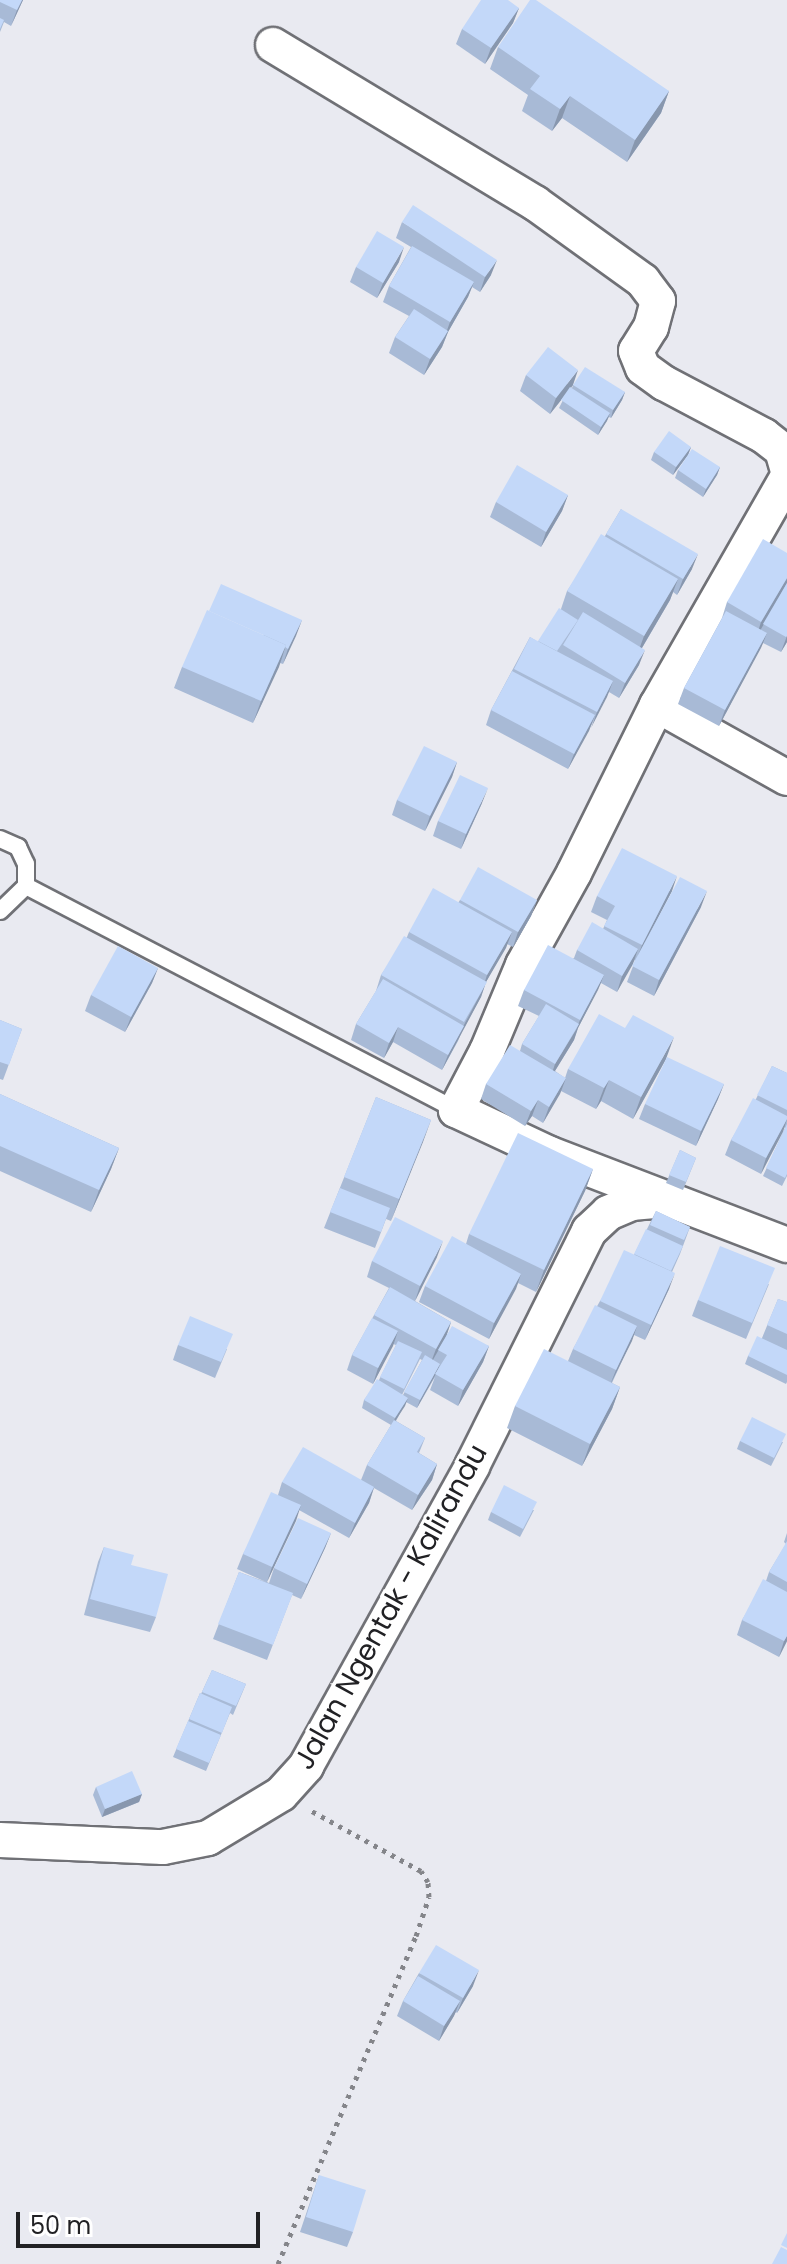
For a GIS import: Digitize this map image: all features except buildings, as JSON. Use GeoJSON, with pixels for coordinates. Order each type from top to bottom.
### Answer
{"type":"FeatureCollection","features":[{"type":"Feature","properties":{"kind":"street"},"geometry":{"type":"LineString","coordinates":[[273,45],[535,203],[643,281],[658,301],[651,327],[636,351],[643,368],[664,383],[764,436],[782,450],[787,467]]}},
{"type":"Feature","properties":{"kind":"street"},"geometry":{"type":"LineString","coordinates":[[787,478],[657,705],[574,873],[523,965],[487,1051],[456,1110],[550,1154],[787,1245]]}},
{"type":"Feature","properties":{"kind":"street"},"geometry":{"type":"LineString","coordinates":[[657,705],[787,778]]}},
{"type":"Feature","properties":{"kind":"street","name":"Jalan Ngentak - Kalirandu"},"geometry":{"type":"LineString","coordinates":[[0,1840],[163,1847],[208,1838],[281,1794],[306,1766],[464,1480],[589,1231],[608,1213],[631,1203],[666,1200]]}},
{"type":"Feature","properties":{"kind":"lane"},"geometry":{"type":"LineString","coordinates":[[0,839],[18,847],[26,864],[26,886],[0,911]]}},
{"type":"Feature","properties":{"kind":"lane"},"geometry":{"type":"LineString","coordinates":[[26,886],[456,1110]]}},
{"type":"Feature","properties":{"kind":"path"},"geometry":{"type":"LineString","coordinates":[[278,2264],[416,1936],[429,1897],[428,1882],[421,1871],[281,1794]]}}]}
